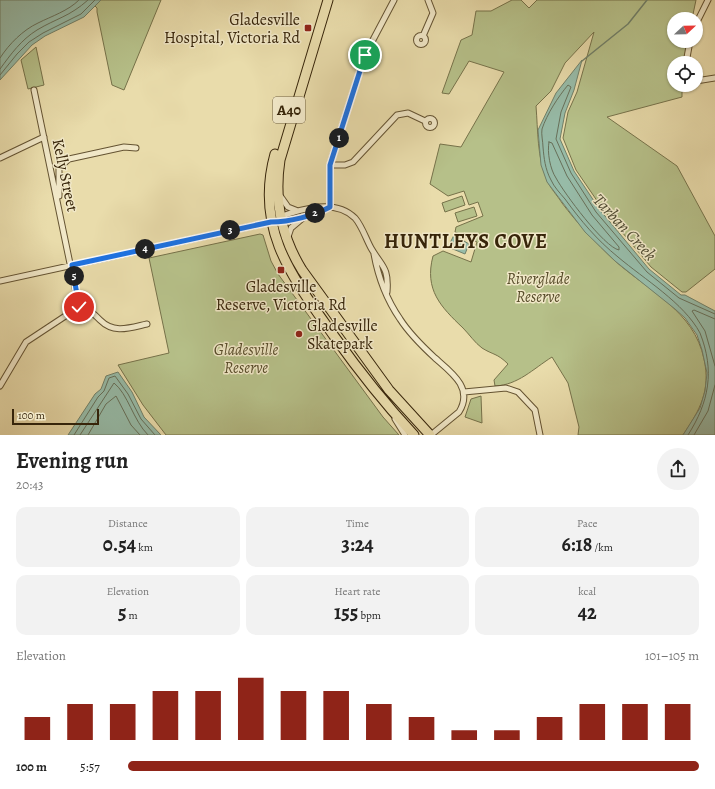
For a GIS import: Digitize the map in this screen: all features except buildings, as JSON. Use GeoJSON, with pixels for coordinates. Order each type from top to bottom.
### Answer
{"type":"FeatureCollection","features":[{"type":"Feature","properties":{"kind":"highway","name":"A40"},"geometry":{"type":"LineString","coordinates":[[322,0],[273,164],[269,193],[271,222],[280,251],[290,271],[329,328],[384,403],[414,435]]}},
{"type":"Feature","properties":{"kind":"highway","name":"A40"},"geometry":{"type":"LineString","coordinates":[[328,0],[282,152],[277,184],[281,219],[293,253],[314,288],[389,390],[431,435]]}},
{"type":"Feature","properties":{"kind":"street"},"geometry":{"type":"LineString","coordinates":[[330,207],[330,165],[365,55],[394,0]]}},
{"type":"Feature","properties":{"kind":"street"},"geometry":{"type":"LineString","coordinates":[[423,36],[433,13],[428,0]]}},
{"type":"Feature","properties":{"kind":"street"},"geometry":{"type":"LineString","coordinates":[[702,12],[708,0]]}},
{"type":"Feature","properties":{"kind":"street"},"geometry":{"type":"LineString","coordinates":[[703,80],[715,78]]}},
{"type":"Feature","properties":{"kind":"street","name":"Kelly Street"},"geometry":{"type":"LineString","coordinates":[[34,90],[72,265],[79,307]]}},
{"type":"Feature","properties":{"kind":"street"},"geometry":{"type":"LineString","coordinates":[[330,165],[345,165],[354,162],[397,115],[408,113],[426,120]]}},
{"type":"Feature","properties":{"kind":"street"},"geometry":{"type":"LineString","coordinates":[[0,158],[44,137]]}},
{"type":"Feature","properties":{"kind":"street"},"geometry":{"type":"LineString","coordinates":[[59,207],[58,177],[59,168],[63,163],[69,159],[124,147],[136,148]]}},
{"type":"Feature","properties":{"kind":"street"},"geometry":{"type":"LineString","coordinates":[[277,184],[285,204],[299,212]]}},
{"type":"Feature","properties":{"kind":"street"},"geometry":{"type":"LineString","coordinates":[[0,281],[271,222],[321,206],[342,210],[355,219],[374,254],[382,284],[392,305],[405,326],[435,358],[455,375],[464,392],[462,408],[459,412],[431,435]]}},
{"type":"Feature","properties":{"kind":"street"},"geometry":{"type":"LineString","coordinates":[[281,219],[306,216],[330,207]]}},
{"type":"Feature","properties":{"kind":"street"},"geometry":{"type":"LineString","coordinates":[[293,253],[289,243],[289,232],[294,225],[306,216]]}},
{"type":"Feature","properties":{"kind":"street"},"geometry":{"type":"LineString","coordinates":[[0,386],[26,342],[79,307],[91,311],[111,328],[120,330],[147,324]]}},
{"type":"Feature","properties":{"kind":"street"},"geometry":{"type":"LineString","coordinates":[[464,392],[506,388],[518,392],[535,410],[540,435]]}},
{"type":"Feature","properties":{"kind":"street"},"geometry":{"type":"LineString","coordinates":[[384,403],[405,435]]}},
{"type":"Feature","properties":{"kind":"green space"},"geometry":{"type":"Polygon","coordinates":[[[101,0],[161,0],[124,90],[112,85],[97,8],[95,6],[101,0]]]}},
{"type":"Feature","properties":{"kind":"green space","name":"Riverglade Reserve"},"geometry":{"type":"Polygon","coordinates":[[[512,0],[521,0],[529,8],[537,0],[696,0],[693,12],[667,12],[667,48],[687,48],[685,56],[667,56],[667,92],[682,92],[682,97],[607,117],[677,166],[715,236],[715,269],[686,292],[682,292],[651,267],[602,208],[576,170],[563,138],[568,112],[577,92],[594,32],[565,63],[551,91],[536,106],[538,144],[541,163],[552,189],[587,233],[615,261],[668,303],[691,328],[699,342],[706,370],[705,390],[699,408],[683,435],[578,435],[579,427],[568,383],[552,357],[518,380],[495,386],[494,380],[508,364],[501,358],[477,344],[441,305],[436,297],[431,279],[433,256],[443,251],[471,262],[477,242],[455,232],[456,227],[483,216],[478,202],[469,205],[464,191],[448,196],[430,184],[440,144],[461,147],[504,72],[469,61],[449,94],[442,93],[461,40],[472,35],[476,11],[491,11],[512,0]]]}},
{"type":"Feature","properties":{"kind":"green space"},"geometry":{"type":"Polygon","coordinates":[[[36,47],[44,85],[28,89],[21,60],[36,47]]]}},
{"type":"Feature","properties":{"kind":"green space"},"geometry":{"type":"Polygon","coordinates":[[[462,196],[465,205],[445,212],[442,203],[462,196]]]}},
{"type":"Feature","properties":{"kind":"green space"},"geometry":{"type":"Polygon","coordinates":[[[474,207],[477,216],[458,222],[455,213],[474,207]]]}},
{"type":"Feature","properties":{"kind":"green space","name":"Gladesville Reserve"},"geometry":{"type":"Polygon","coordinates":[[[260,234],[263,235],[271,261],[278,274],[383,417],[399,435],[166,435],[143,405],[118,365],[169,353],[149,258],[260,234]]]}},
{"type":"Feature","properties":{"kind":"green space"},"geometry":{"type":"Polygon","coordinates":[[[481,396],[482,423],[465,417],[471,399],[481,396]]]}},
{"type":"Feature","properties":{"kind":"water"},"geometry":{"type":"Polygon","coordinates":[[[0,0],[101,0],[84,17],[45,36],[32,45],[0,80],[0,0]]]}},
{"type":"Feature","properties":{"kind":"water","name":"Tarban Creek"},"geometry":{"type":"Polygon","coordinates":[[[582,60],[574,90],[565,113],[560,139],[574,171],[600,210],[649,269],[681,295],[685,295],[715,311],[715,435],[683,435],[700,408],[705,391],[707,373],[697,335],[685,318],[615,261],[585,232],[547,182],[541,165],[538,130],[556,93],[582,60]]]}},
{"type":"Feature","properties":{"kind":"water"},"geometry":{"type":"Polygon","coordinates":[[[454,235],[469,244],[465,254],[448,247],[454,235]]]}},
{"type":"Feature","properties":{"kind":"water"},"geometry":{"type":"Polygon","coordinates":[[[118,372],[132,392],[144,417],[161,435],[68,435],[95,394],[101,389],[106,376],[118,372]]]}},
{"type":"Feature","properties":{"kind":"waterway","name":"Tarban Creek"},"geometry":{"type":"LineString","coordinates":[[582,61],[628,24],[647,0]]}},
{"type":"Feature","properties":{"kind":"place","name":"Gladesville Hospital, Victoria Rd"},"geometry":{"type":"Point","coordinates":[308,28]}},
{"type":"Feature","properties":{"kind":"place","name":"Gladesville Reserve, Victoria Rd"},"geometry":{"type":"Point","coordinates":[281,270]}},
{"type":"Feature","properties":{"kind":"place","name":"Gladesville Skatepark"},"geometry":{"type":"Point","coordinates":[299,334]}},
{"type":"Feature","properties":{"kind":"district","name":"HUNTLEYS COVE"},"geometry":{"type":"Point","coordinates":[466,241]}},
{"type":"Feature","properties":{"kind":"route"},"geometry":{"type":"LineString","coordinates":[[79,307],[72,265],[271,222],[282,222],[322,211],[330,207],[330,165],[351,104],[365,55]]}}]}
